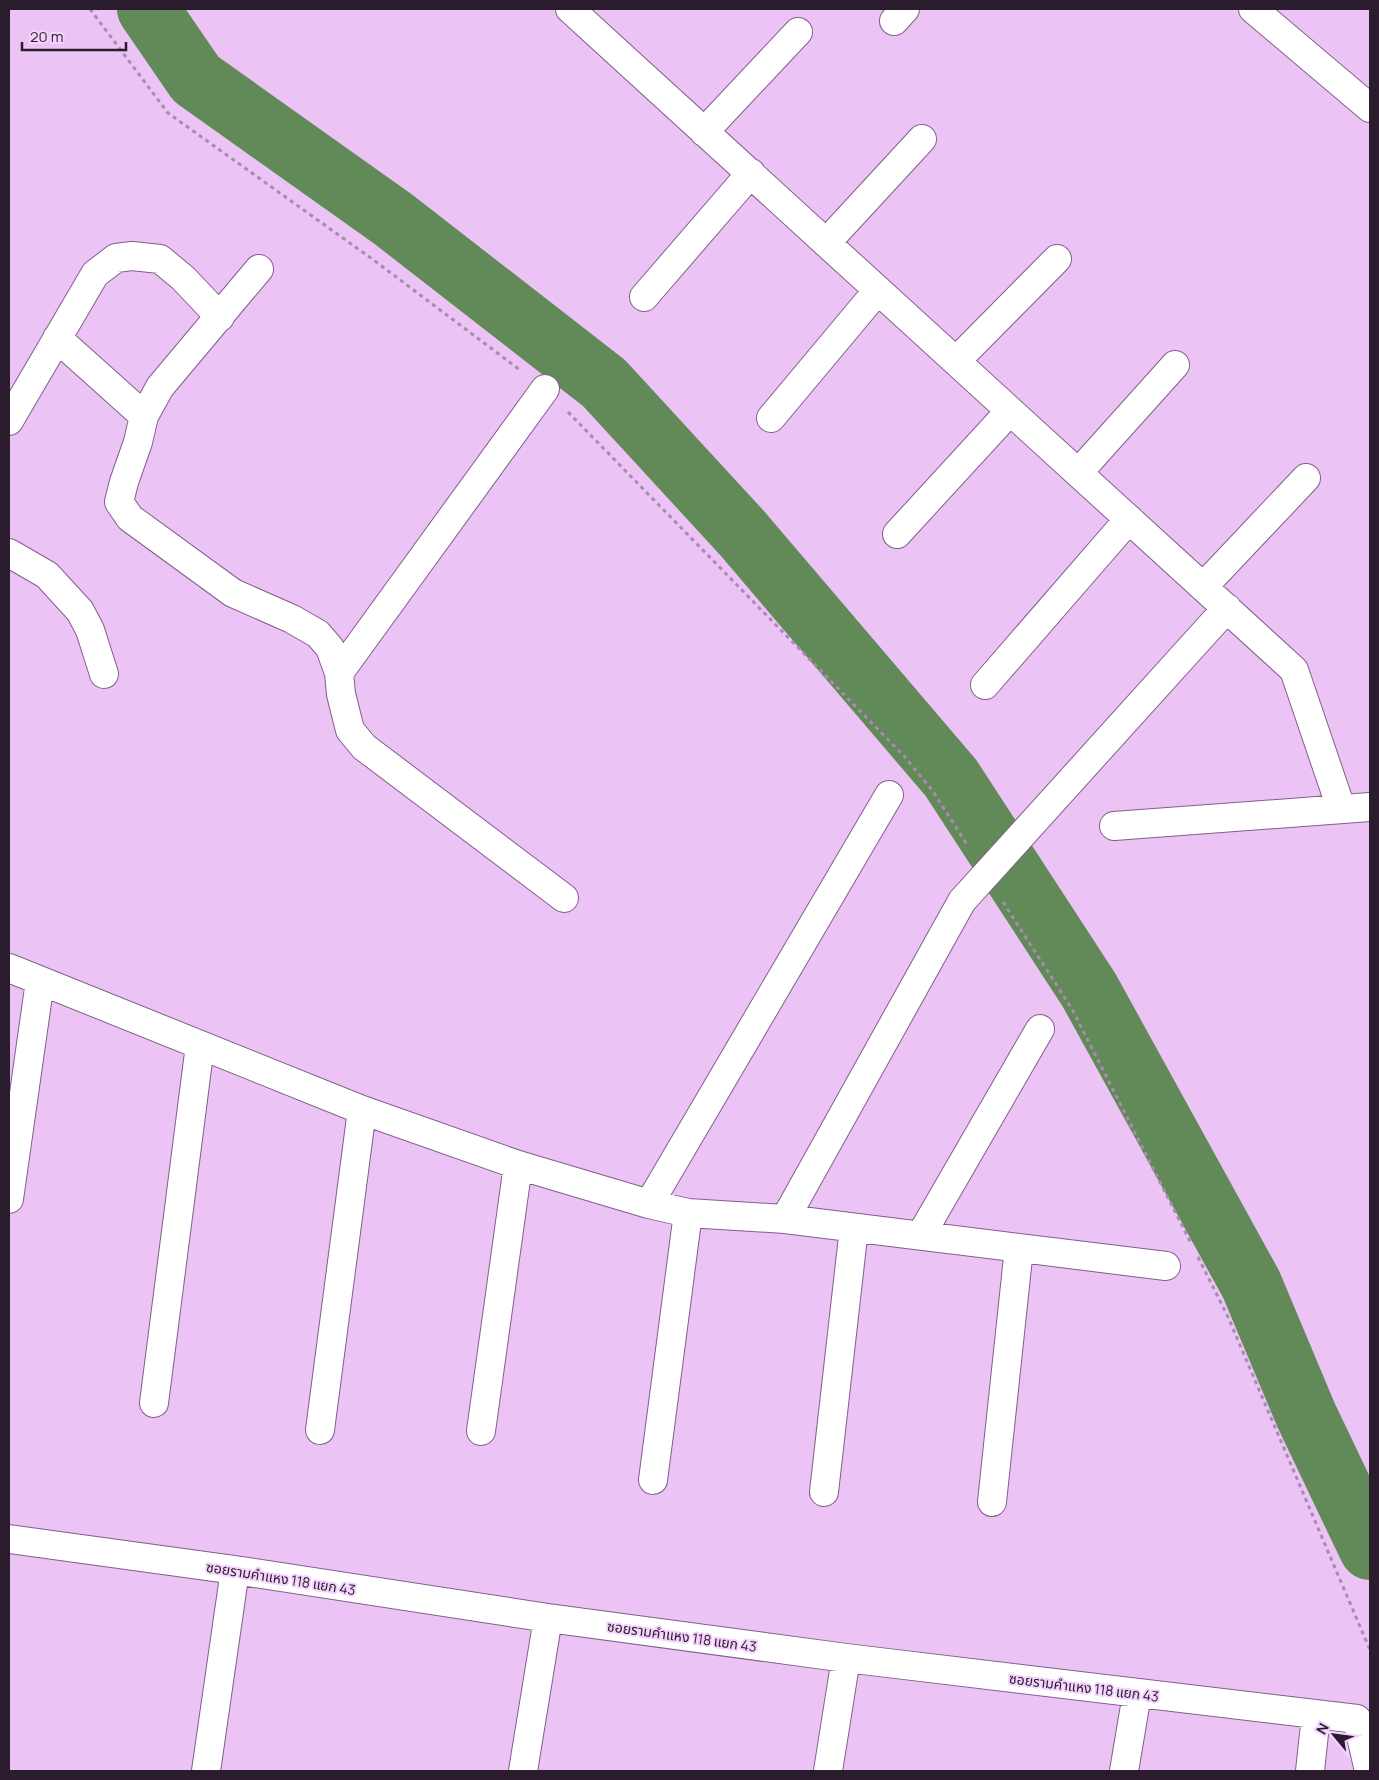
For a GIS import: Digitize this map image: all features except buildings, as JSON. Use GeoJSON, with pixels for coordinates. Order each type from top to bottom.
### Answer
{"type":"FeatureCollection","features":[{"type":"Feature","properties":{"kind":"street"},"geometry":{"type":"LineString","coordinates":[[1253,9],[1370,108]]}},
{"type":"Feature","properties":{"kind":"street"},"geometry":{"type":"LineString","coordinates":[[582,13],[704,132],[1294,670],[1341,808]]}},
{"type":"Feature","properties":{"kind":"street"},"geometry":{"type":"LineString","coordinates":[[704,132],[798,32]]}},
{"type":"Feature","properties":{"kind":"street"},"geometry":{"type":"LineString","coordinates":[[826,243],[922,139]]}},
{"type":"Feature","properties":{"kind":"street"},"geometry":{"type":"LineString","coordinates":[[644,297],[751,174]]}},
{"type":"Feature","properties":{"kind":"street"},"geometry":{"type":"LineString","coordinates":[[9,421],[95,274],[116,258],[132,256],[160,259],[183,278],[220,317]]}},
{"type":"Feature","properties":{"kind":"street"},"geometry":{"type":"LineString","coordinates":[[956,362],[1057,259]]}},
{"type":"Feature","properties":{"kind":"street"},"geometry":{"type":"LineString","coordinates":[[260,269],[160,387],[144,416],[119,502],[130,518],[232,593],[318,634],[330,648],[339,673],[350,730],[364,747],[564,898]]}},
{"type":"Feature","properties":{"kind":"street"},"geometry":{"type":"LineString","coordinates":[[771,418],[878,290]]}},
{"type":"Feature","properties":{"kind":"street"},"geometry":{"type":"LineString","coordinates":[[57,338],[144,416]]}},
{"type":"Feature","properties":{"kind":"street"},"geometry":{"type":"LineString","coordinates":[[1078,473],[1175,365]]}},
{"type":"Feature","properties":{"kind":"street"},"geometry":{"type":"LineString","coordinates":[[339,673],[545,389]]}},
{"type":"Feature","properties":{"kind":"street"},"geometry":{"type":"LineString","coordinates":[[897,534],[1010,411]]}},
{"type":"Feature","properties":{"kind":"street"},"geometry":{"type":"LineString","coordinates":[[1203,587],[1306,478]]}},
{"type":"Feature","properties":{"kind":"street"},"geometry":{"type":"LineString","coordinates":[[985,685],[1129,519]]}},
{"type":"Feature","properties":{"kind":"street"},"geometry":{"type":"LineString","coordinates":[[9,552],[47,575],[80,611],[90,630],[104,674]]}},
{"type":"Feature","properties":{"kind":"street"},"geometry":{"type":"LineString","coordinates":[[785,1219],[962,901],[1227,608]]}},
{"type":"Feature","properties":{"kind":"street"},"geometry":{"type":"LineString","coordinates":[[649,1204],[889,795]]}},
{"type":"Feature","properties":{"kind":"street"},"geometry":{"type":"LineString","coordinates":[[1114,826],[1370,806]]}},
{"type":"Feature","properties":{"kind":"street"},"geometry":{"type":"LineString","coordinates":[[9,968],[362,1110],[518,1164],[649,1204],[688,1213],[785,1219],[1166,1266]]}},
{"type":"Feature","properties":{"kind":"street"},"geometry":{"type":"LineString","coordinates":[[9,1199],[40,981]]}},
{"type":"Feature","properties":{"kind":"street"},"geometry":{"type":"LineString","coordinates":[[920,1235],[1040,1029]]}},
{"type":"Feature","properties":{"kind":"street"},"geometry":{"type":"LineString","coordinates":[[154,1403],[200,1045]]}},
{"type":"Feature","properties":{"kind":"street"},"geometry":{"type":"LineString","coordinates":[[320,1430],[362,1110]]}},
{"type":"Feature","properties":{"kind":"street"},"geometry":{"type":"LineString","coordinates":[[481,1431],[518,1164]]}},
{"type":"Feature","properties":{"kind":"street"},"geometry":{"type":"LineString","coordinates":[[653,1480],[688,1213]]}},
{"type":"Feature","properties":{"kind":"street"},"geometry":{"type":"LineString","coordinates":[[824,1492],[854,1228]]}},
{"type":"Feature","properties":{"kind":"street"},"geometry":{"type":"LineString","coordinates":[[992,1502],[1019,1248]]}},
{"type":"Feature","properties":{"kind":"street","name":"ซอยรามคำแหง 118 แยก 43"},"geometry":{"type":"LineString","coordinates":[[9,1539],[235,1570],[548,1618],[846,1658],[1357,1719],[1369,1771]]}},
{"type":"Feature","properties":{"kind":"street"},"geometry":{"type":"LineString","coordinates":[[206,1771],[235,1570]]}},
{"type":"Feature","properties":{"kind":"street"},"geometry":{"type":"LineString","coordinates":[[523,1771],[548,1618]]}},
{"type":"Feature","properties":{"kind":"street"},"geometry":{"type":"LineString","coordinates":[[828,1771],[846,1658]]}},
{"type":"Feature","properties":{"kind":"street"},"geometry":{"type":"LineString","coordinates":[[1124,1771],[1137,1694]]}},
{"type":"Feature","properties":{"kind":"street"},"geometry":{"type":"LineString","coordinates":[[1310,1771],[1316,1715]]}},
{"type":"Feature","properties":{"kind":"path"},"geometry":{"type":"LineString","coordinates":[[90,9],[168,113],[375,261],[545,389],[904,756],[932,790],[969,849]]}},
{"type":"Feature","properties":{"kind":"path"},"geometry":{"type":"LineString","coordinates":[[1002,900],[1072,1009],[1192,1246]]}},
{"type":"Feature","properties":{"kind":"path"},"geometry":{"type":"LineString","coordinates":[[1197,1255],[1228,1317],[1370,1650]]}},
{"type":"Feature","properties":{"kind":"waterway"},"geometry":{"type":"LineString","coordinates":[[148,9],[196,79],[393,219],[604,383],[742,533],[951,778],[1089,990],[1251,1284],[1306,1415],[1370,1549]]}}]}
